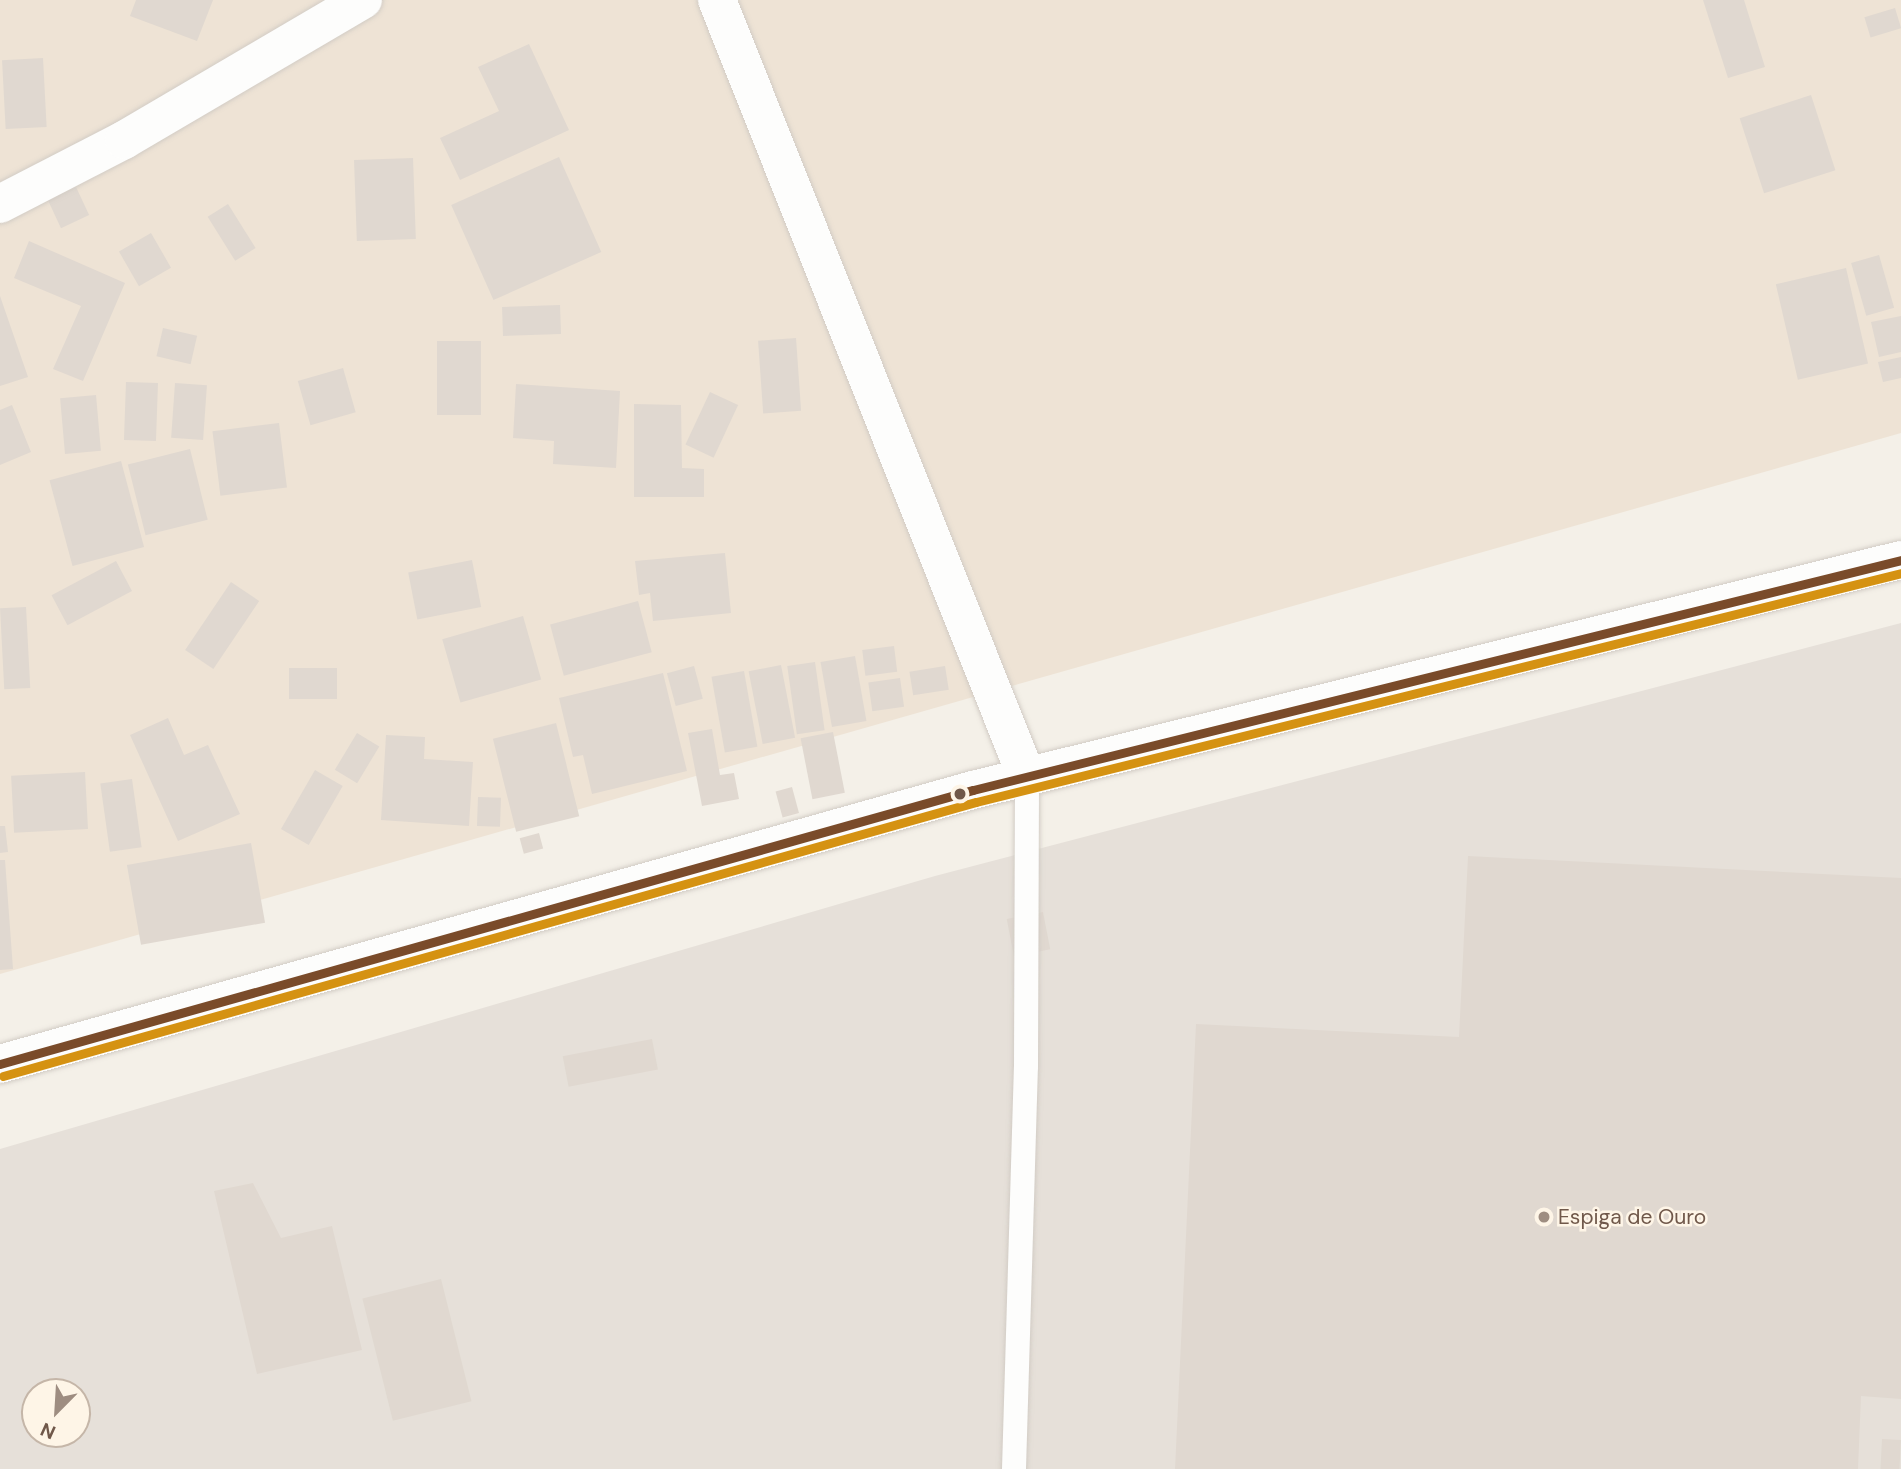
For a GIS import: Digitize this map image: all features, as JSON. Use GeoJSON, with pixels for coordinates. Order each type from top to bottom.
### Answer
{"type":"FeatureCollection","features":[{"type":"Feature","properties":{"kind":"main road"},"geometry":{"type":"LineString","coordinates":[[0,204],[124,140],[363,0]]}},
{"type":"Feature","properties":{"kind":"main road"},"geometry":{"type":"LineString","coordinates":[[717,0],[1027,778]]}},
{"type":"Feature","properties":{"kind":"main road"},"geometry":{"type":"LineString","coordinates":[[0,1065],[1027,778],[1901,560]]}},
{"type":"Feature","properties":{"kind":"lane"},"geometry":{"type":"LineString","coordinates":[[1014,1469],[1026,1068],[1027,778]]}},
{"type":"Feature","properties":{"kind":"shaded area"},"geometry":{"type":"Polygon","coordinates":[[[0,0],[1901,0],[1901,433],[0,974],[0,0]]]}},
{"type":"Feature","properties":{"kind":"shaded area"},"geometry":{"type":"Polygon","coordinates":[[[1901,623],[1901,1469],[0,1469],[0,1149],[935,876],[1901,623]]]}},
{"type":"Feature","properties":{"kind":"building"},"geometry":{"type":"Polygon","coordinates":[[[136,0],[213,0],[197,41],[130,16],[136,0]]]}},
{"type":"Feature","properties":{"kind":"building"},"geometry":{"type":"Polygon","coordinates":[[[1703,0],[1744,0],[1765,67],[1728,78],[1703,0]]]}},
{"type":"Feature","properties":{"kind":"building"},"geometry":{"type":"Polygon","coordinates":[[[1895,8],[1901,28],[1871,37],[1864,17],[1895,8]]]}},
{"type":"Feature","properties":{"kind":"building"},"geometry":{"type":"Polygon","coordinates":[[[529,44],[569,130],[460,180],[440,138],[499,111],[478,67],[529,44]]]}},
{"type":"Feature","properties":{"kind":"building"},"geometry":{"type":"Polygon","coordinates":[[[43,58],[47,127],[6,129],[2,60],[43,58]]]}},
{"type":"Feature","properties":{"kind":"building"},"geometry":{"type":"Polygon","coordinates":[[[1811,95],[1835,170],[1764,193],[1740,118],[1811,95]]]}},
{"type":"Feature","properties":{"kind":"building"},"geometry":{"type":"Polygon","coordinates":[[[559,157],[601,252],[494,300],[451,205],[559,157]]]}},
{"type":"Feature","properties":{"kind":"building"},"geometry":{"type":"Polygon","coordinates":[[[413,158],[416,239],[357,241],[354,160],[413,158]]]}},
{"type":"Feature","properties":{"kind":"building"},"geometry":{"type":"Polygon","coordinates":[[[76,187],[89,215],[61,228],[48,200],[76,187]]]}},
{"type":"Feature","properties":{"kind":"building"},"geometry":{"type":"Polygon","coordinates":[[[228,204],[256,248],[235,261],[208,217],[228,204]]]}},
{"type":"Feature","properties":{"kind":"building"},"geometry":{"type":"Polygon","coordinates":[[[151,233],[171,268],[139,286],[119,251],[151,233]]]}},
{"type":"Feature","properties":{"kind":"building"},"geometry":{"type":"Polygon","coordinates":[[[29,241],[125,283],[83,381],[53,369],[81,306],[14,278],[29,241]]]}},
{"type":"Feature","properties":{"kind":"building"},"geometry":{"type":"Polygon","coordinates":[[[1879,255],[1894,308],[1866,316],[1851,263],[1879,255]]]}},
{"type":"Feature","properties":{"kind":"building"},"geometry":{"type":"Polygon","coordinates":[[[1846,268],[1868,363],[1798,380],[1776,284],[1846,268]]]}},
{"type":"Feature","properties":{"kind":"building"},"geometry":{"type":"Polygon","coordinates":[[[0,296],[28,377],[0,386],[0,296]]]}},
{"type":"Feature","properties":{"kind":"building"},"geometry":{"type":"Polygon","coordinates":[[[560,305],[561,334],[503,336],[502,307],[560,305]]]}},
{"type":"Feature","properties":{"kind":"building"},"geometry":{"type":"Polygon","coordinates":[[[1901,316],[1901,352],[1879,357],[1871,322],[1901,316]]]}},
{"type":"Feature","properties":{"kind":"building"},"geometry":{"type":"Polygon","coordinates":[[[163,328],[197,336],[191,364],[156,356],[163,328]]]}},
{"type":"Feature","properties":{"kind":"building"},"geometry":{"type":"Polygon","coordinates":[[[796,338],[801,411],[763,413],[758,341],[796,338]]]}},
{"type":"Feature","properties":{"kind":"building"},"geometry":{"type":"Polygon","coordinates":[[[437,341],[481,341],[481,415],[437,415],[437,341]]]}},
{"type":"Feature","properties":{"kind":"building"},"geometry":{"type":"Polygon","coordinates":[[[1901,357],[1901,378],[1883,382],[1878,362],[1901,357]]]}},
{"type":"Feature","properties":{"kind":"building"},"geometry":{"type":"Polygon","coordinates":[[[343,368],[356,412],[311,425],[298,381],[343,368]]]}},
{"type":"Feature","properties":{"kind":"building"},"geometry":{"type":"Polygon","coordinates":[[[126,382],[158,383],[156,441],[124,440],[126,382]]]}},
{"type":"Feature","properties":{"kind":"building"},"geometry":{"type":"Polygon","coordinates":[[[175,383],[207,385],[203,440],[171,438],[175,383]]]}},
{"type":"Feature","properties":{"kind":"building"},"geometry":{"type":"Polygon","coordinates":[[[516,384],[620,391],[616,468],[553,464],[554,441],[513,438],[516,384]]]}},
{"type":"Feature","properties":{"kind":"building"},"geometry":{"type":"Polygon","coordinates":[[[710,392],[738,405],[714,458],[685,445],[710,392]]]}},
{"type":"Feature","properties":{"kind":"building"},"geometry":{"type":"Polygon","coordinates":[[[96,395],[101,451],[65,454],[60,398],[96,395]]]}},
{"type":"Feature","properties":{"kind":"building"},"geometry":{"type":"Polygon","coordinates":[[[634,404],[681,405],[682,468],[704,469],[704,497],[634,497],[634,404]]]}},
{"type":"Feature","properties":{"kind":"building"},"geometry":{"type":"Polygon","coordinates":[[[12,405],[31,452],[0,465],[0,410],[12,405]]]}},
{"type":"Feature","properties":{"kind":"building"},"geometry":{"type":"Polygon","coordinates":[[[279,423],[287,488],[220,496],[212,431],[279,423]]]}},
{"type":"Feature","properties":{"kind":"building"},"geometry":{"type":"Polygon","coordinates":[[[190,449],[208,520],[146,535],[128,464],[190,449]]]}},
{"type":"Feature","properties":{"kind":"building"},"geometry":{"type":"Polygon","coordinates":[[[121,461],[144,547],[73,566],[50,480],[121,461]]]}},
{"type":"Feature","properties":{"kind":"building"},"geometry":{"type":"Polygon","coordinates":[[[725,553],[731,613],[653,621],[650,593],[639,595],[635,561],[725,553]]]}},
{"type":"Feature","properties":{"kind":"building"},"geometry":{"type":"Polygon","coordinates":[[[472,560],[481,607],[417,620],[408,572],[472,560]]]}},
{"type":"Feature","properties":{"kind":"building"},"geometry":{"type":"Polygon","coordinates":[[[116,561],[132,591],[68,625],[52,595],[116,561]]]}},
{"type":"Feature","properties":{"kind":"building"},"geometry":{"type":"Polygon","coordinates":[[[231,582],[259,601],[213,669],[185,650],[231,582]]]}},
{"type":"Feature","properties":{"kind":"building"},"geometry":{"type":"Polygon","coordinates":[[[638,601],[652,652],[564,676],[550,625],[638,601]]]}},
{"type":"Feature","properties":{"kind":"building"},"geometry":{"type":"Polygon","coordinates":[[[26,607],[30,688],[4,689],[0,608],[26,607]]]}},
{"type":"Feature","properties":{"kind":"building"},"geometry":{"type":"Polygon","coordinates":[[[523,616],[541,679],[460,703],[442,639],[523,616]]]}},
{"type":"Feature","properties":{"kind":"building"},"geometry":{"type":"Polygon","coordinates":[[[894,646],[897,672],[865,676],[862,650],[894,646]]]}},
{"type":"Feature","properties":{"kind":"building"},"geometry":{"type":"Polygon","coordinates":[[[855,656],[866,721],[832,727],[821,662],[855,656]]]}},
{"type":"Feature","properties":{"kind":"building"},"geometry":{"type":"Polygon","coordinates":[[[815,662],[825,730],[797,734],[787,666],[815,662]]]}},
{"type":"Feature","properties":{"kind":"building"},"geometry":{"type":"Polygon","coordinates":[[[781,665],[795,738],[763,744],[749,671],[781,665]]]}},
{"type":"Feature","properties":{"kind":"building"},"geometry":{"type":"Polygon","coordinates":[[[694,666],[703,699],[676,706],[667,673],[694,666]]]}},
{"type":"Feature","properties":{"kind":"building"},"geometry":{"type":"Polygon","coordinates":[[[945,666],[949,690],[913,695],[909,672],[945,666]]]}},
{"type":"Feature","properties":{"kind":"building"},"geometry":{"type":"Polygon","coordinates":[[[289,668],[337,668],[337,699],[289,699],[289,668]]]}},
{"type":"Feature","properties":{"kind":"building"},"geometry":{"type":"Polygon","coordinates":[[[744,671],[757,747],[725,753],[712,677],[744,671]]]}},
{"type":"Feature","properties":{"kind":"building"},"geometry":{"type":"Polygon","coordinates":[[[663,673],[687,771],[592,794],[583,755],[573,757],[559,698],[663,673]]]}},
{"type":"Feature","properties":{"kind":"building"},"geometry":{"type":"Polygon","coordinates":[[[900,678],[904,707],[872,711],[868,682],[900,678]]]}},
{"type":"Feature","properties":{"kind":"building"},"geometry":{"type":"Polygon","coordinates":[[[168,718],[184,755],[208,745],[240,814],[178,841],[130,735],[168,718]]]}},
{"type":"Feature","properties":{"kind":"building"},"geometry":{"type":"Polygon","coordinates":[[[556,723],[579,816],[516,832],[493,739],[556,723]]]}},
{"type":"Feature","properties":{"kind":"building"},"geometry":{"type":"Polygon","coordinates":[[[712,729],[720,775],[734,773],[739,799],[702,806],[688,733],[712,729]]]}},
{"type":"Feature","properties":{"kind":"building"},"geometry":{"type":"Polygon","coordinates":[[[833,732],[845,793],[812,799],[801,738],[833,732]]]}},
{"type":"Feature","properties":{"kind":"building"},"geometry":{"type":"Polygon","coordinates":[[[357,733],[379,746],[357,783],[335,770],[357,733]]]}},
{"type":"Feature","properties":{"kind":"building"},"geometry":{"type":"Polygon","coordinates":[[[386,735],[425,737],[424,759],[473,762],[469,826],[381,820],[386,735]]]}},
{"type":"Feature","properties":{"kind":"building"},"geometry":{"type":"Polygon","coordinates":[[[315,770],[343,786],[309,845],[281,829],[315,770]]]}},
{"type":"Feature","properties":{"kind":"building"},"geometry":{"type":"Polygon","coordinates":[[[85,772],[88,829],[14,833],[11,776],[85,772]]]}},
{"type":"Feature","properties":{"kind":"building"},"geometry":{"type":"Polygon","coordinates":[[[132,779],[142,847],[110,852],[100,783],[132,779]]]}},
{"type":"Feature","properties":{"kind":"building"},"geometry":{"type":"Polygon","coordinates":[[[792,787],[799,813],[783,817],[776,791],[792,787]]]}},
{"type":"Feature","properties":{"kind":"building"},"geometry":{"type":"Polygon","coordinates":[[[478,797],[501,798],[500,827],[477,826],[478,797]]]}},
{"type":"Feature","properties":{"kind":"building"},"geometry":{"type":"Polygon","coordinates":[[[0,826],[5,826],[8,852],[0,853],[0,826]]]}},
{"type":"Feature","properties":{"kind":"building"},"geometry":{"type":"Polygon","coordinates":[[[539,833],[543,848],[524,854],[520,838],[539,833]]]}},
{"type":"Feature","properties":{"kind":"building"},"geometry":{"type":"Polygon","coordinates":[[[251,843],[265,923],[141,945],[127,865],[251,843]]]}},
{"type":"Feature","properties":{"kind":"building","name":"Espiga de Ouro"},"geometry":{"type":"Polygon","coordinates":[[[1468,856],[1901,878],[1901,1399],[1861,1396],[1858,1469],[1175,1469],[1196,1024],[1459,1037],[1468,856]]]}},
{"type":"Feature","properties":{"kind":"building"},"geometry":{"type":"Polygon","coordinates":[[[0,860],[5,860],[13,969],[0,970],[0,860]]]}},
{"type":"Feature","properties":{"kind":"building"},"geometry":{"type":"Polygon","coordinates":[[[1043,912],[1050,949],[1014,956],[1007,919],[1043,912]]]}},
{"type":"Feature","properties":{"kind":"building"},"geometry":{"type":"Polygon","coordinates":[[[652,1039],[658,1069],[569,1087],[563,1056],[652,1039]]]}},
{"type":"Feature","properties":{"kind":"building"},"geometry":{"type":"Polygon","coordinates":[[[253,1183],[281,1238],[332,1226],[362,1350],[257,1374],[214,1191],[253,1183]]]}},
{"type":"Feature","properties":{"kind":"building"},"geometry":{"type":"Polygon","coordinates":[[[441,1279],[471,1401],[393,1421],[362,1299],[441,1279]]]}},
{"type":"Feature","properties":{"kind":"building"},"geometry":{"type":"Polygon","coordinates":[[[1882,1439],[1901,1440],[1899,1469],[1880,1469],[1882,1439]]]}},
{"type":"Feature","properties":{"kind":"transit line"},"geometry":{"type":"LineString","coordinates":[[0,1064],[973,790],[1901,560]]}},
{"type":"Feature","properties":{"kind":"transit line"},"geometry":{"type":"LineString","coordinates":[[3,1076],[976,802],[1901,573]]}},
{"type":"Feature","properties":{"kind":"place","name":"Espiga de Ouro"},"geometry":{"type":"Point","coordinates":[1544,1217]}}]}
